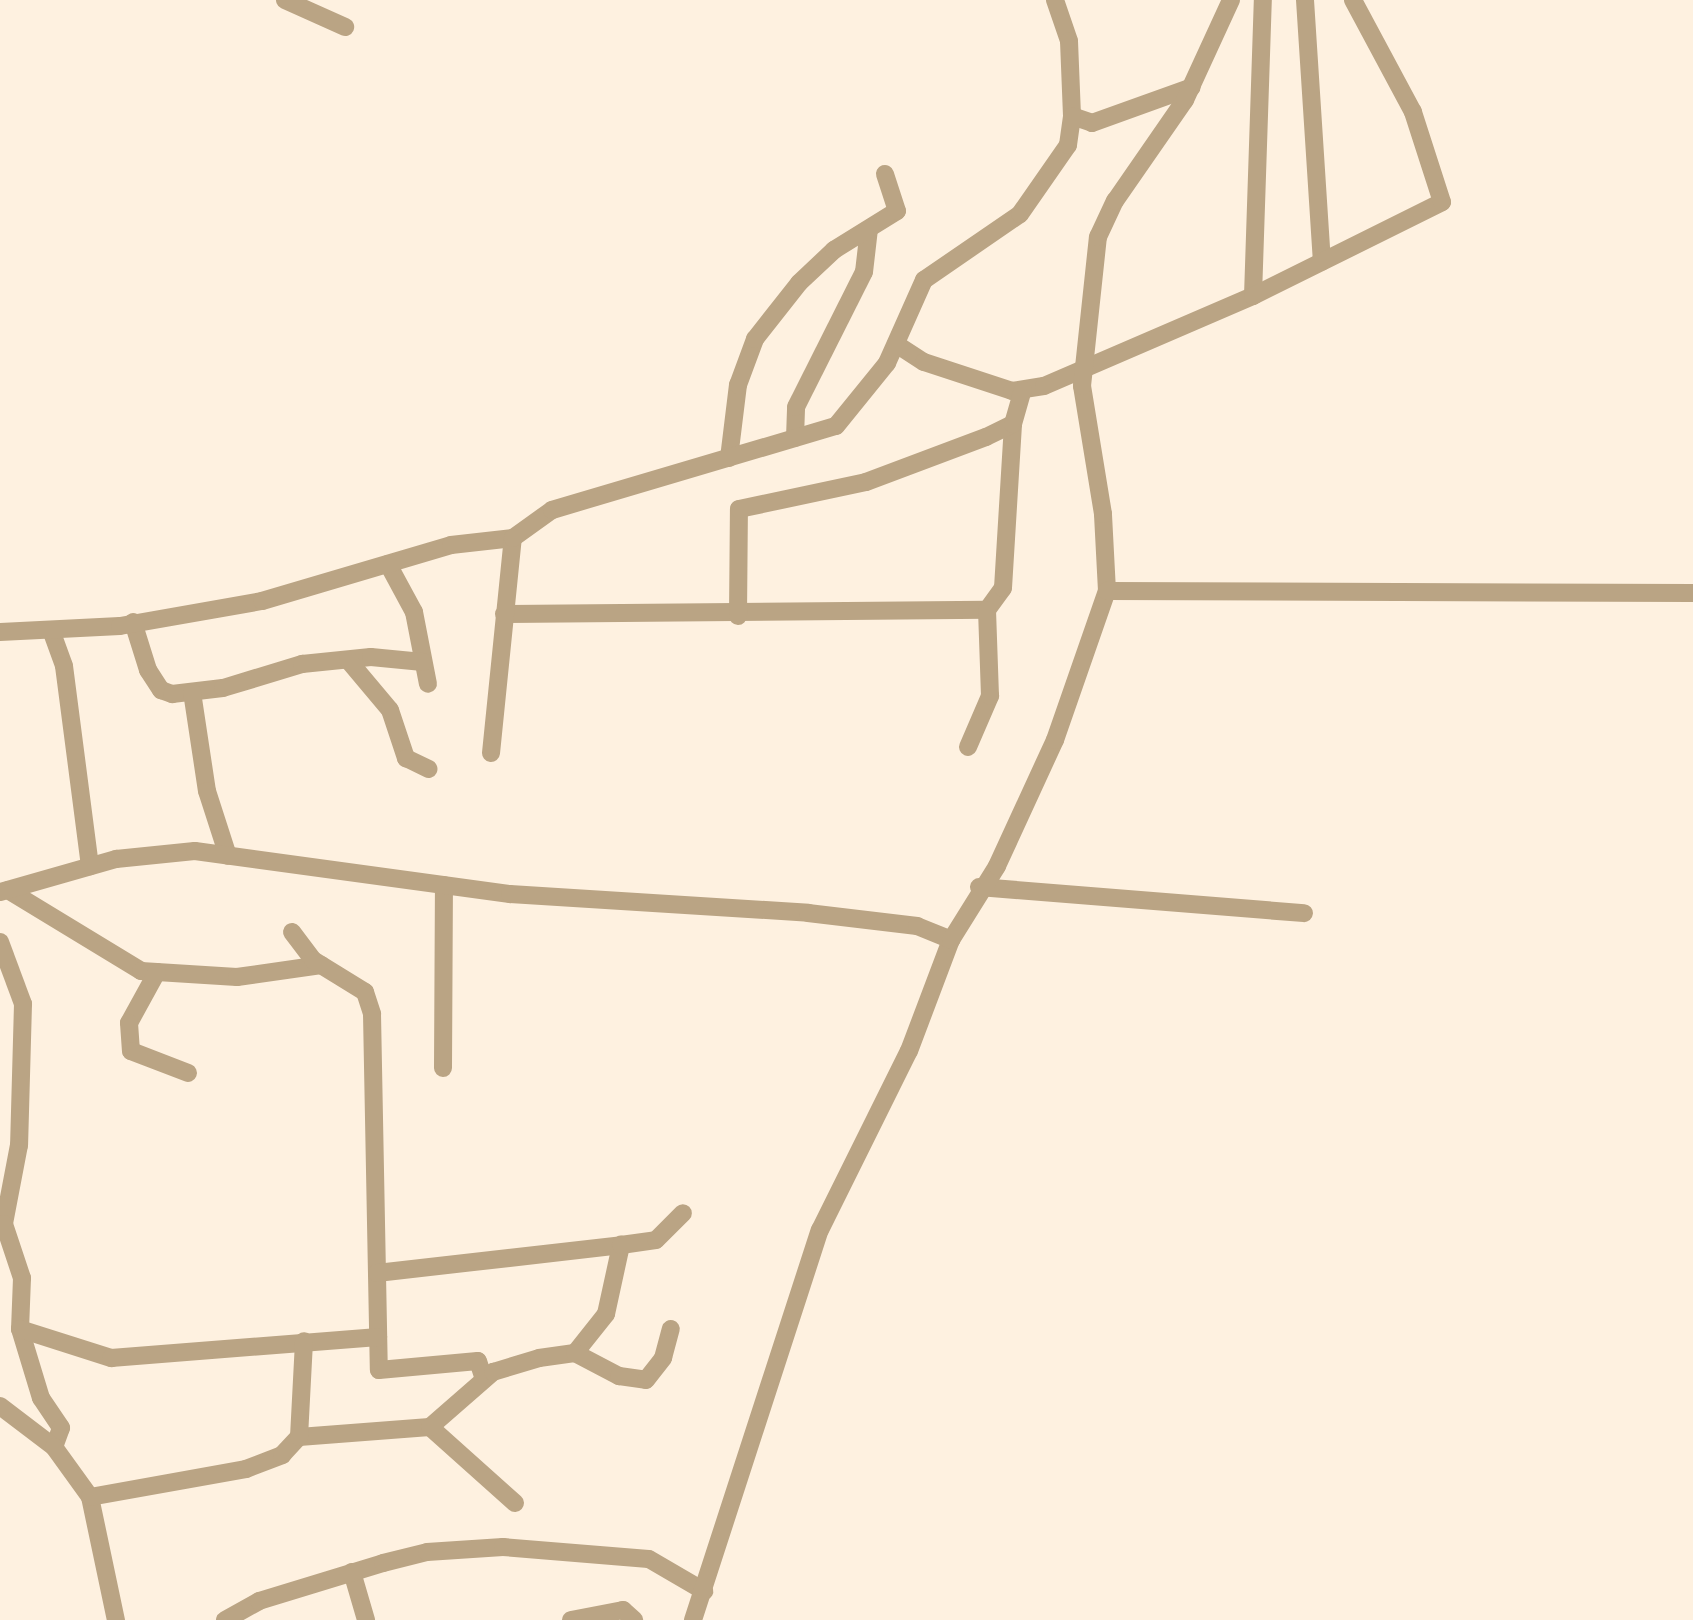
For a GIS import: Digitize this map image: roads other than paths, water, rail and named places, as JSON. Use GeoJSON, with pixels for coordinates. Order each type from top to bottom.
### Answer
{"type":"FeatureCollection","features":[{"type":"Feature","properties":{"kind":"street"},"geometry":{"type":"LineString","coordinates":[[285,0],[345,27]]}},
{"type":"Feature","properties":{"kind":"street"},"geometry":{"type":"LineString","coordinates":[[0,632],[133,622],[262,601],[451,545],[513,538],[552,510],[836,426],[860,403],[895,344],[924,280],[1020,214],[1068,145],[1072,116],[1069,41],[1055,0]]}},
{"type":"Feature","properties":{"kind":"street"},"geometry":{"type":"LineString","coordinates":[[693,1620],[820,1230],[909,1051],[951,940],[979,887],[996,866],[1055,740],[1108,591],[1084,368],[1098,237],[1192,87],[1231,0]]}},
{"type":"Feature","properties":{"kind":"street"},"geometry":{"type":"LineString","coordinates":[[1253,296],[1263,0]]}},
{"type":"Feature","properties":{"kind":"street"},"geometry":{"type":"LineString","coordinates":[[1305,0],[1322,261]]}},
{"type":"Feature","properties":{"kind":"street"},"geometry":{"type":"LineString","coordinates":[[895,344],[950,372],[1023,390],[1084,368],[1253,296],[1442,202],[1413,112],[1353,0]]}},
{"type":"Feature","properties":{"kind":"street"},"geometry":{"type":"LineString","coordinates":[[1072,116],[1092,123],[1192,87]]}},
{"type":"Feature","properties":{"kind":"street"},"geometry":{"type":"LineString","coordinates":[[729,458],[738,385],[755,339],[799,283],[897,211],[885,174]]}},
{"type":"Feature","properties":{"kind":"street"},"geometry":{"type":"LineString","coordinates":[[795,438],[796,407],[864,272],[869,229]]}},
{"type":"Feature","properties":{"kind":"street"},"geometry":{"type":"LineString","coordinates":[[968,747],[990,696],[987,610],[1003,588],[1013,424],[1023,390]]}},
{"type":"Feature","properties":{"kind":"street"},"geometry":{"type":"LineString","coordinates":[[738,616],[739,509],[866,482],[1013,424]]}},
{"type":"Feature","properties":{"kind":"street"},"geometry":{"type":"LineString","coordinates":[[491,753],[513,538]]}},
{"type":"Feature","properties":{"kind":"street"},"geometry":{"type":"LineString","coordinates":[[388,564],[414,612],[428,684]]}},
{"type":"Feature","properties":{"kind":"street"},"geometry":{"type":"LineString","coordinates":[[1108,591],[1693,593]]}},
{"type":"Feature","properties":{"kind":"street"},"geometry":{"type":"LineString","coordinates":[[504,614],[738,616],[987,610]]}},
{"type":"Feature","properties":{"kind":"street"},"geometry":{"type":"LineString","coordinates":[[133,622],[161,690],[192,692],[348,660],[424,662]]}},
{"type":"Feature","properties":{"kind":"street"},"geometry":{"type":"LineString","coordinates":[[51,630],[64,666],[90,866]]}},
{"type":"Feature","properties":{"kind":"street"},"geometry":{"type":"LineString","coordinates":[[348,660],[390,710],[406,758],[429,769]]}},
{"type":"Feature","properties":{"kind":"street"},"geometry":{"type":"LineString","coordinates":[[192,692],[207,791],[228,856]]}},
{"type":"Feature","properties":{"kind":"street"},"geometry":{"type":"LineString","coordinates":[[4,891],[90,866],[195,851],[444,886],[807,913],[917,926],[951,940]]}},
{"type":"Feature","properties":{"kind":"street"},"geometry":{"type":"LineString","coordinates":[[443,1068],[444,886]]}},
{"type":"Feature","properties":{"kind":"street"},"geometry":{"type":"LineString","coordinates":[[979,887],[1304,913]]}},
{"type":"Feature","properties":{"kind":"street"},"geometry":{"type":"LineString","coordinates":[[4,891],[106,954],[157,972],[237,977],[321,965]]}},
{"type":"Feature","properties":{"kind":"street"},"geometry":{"type":"LineString","coordinates":[[292,932],[321,965],[365,992],[372,1014],[379,1370],[478,1362],[484,1379]]}},
{"type":"Feature","properties":{"kind":"street"},"geometry":{"type":"LineString","coordinates":[[0,942],[23,1004],[19,1145],[4,1224],[22,1278],[20,1329],[41,1398],[61,1428],[54,1447]]}},
{"type":"Feature","properties":{"kind":"street"},"geometry":{"type":"LineString","coordinates":[[157,972],[129,1023],[131,1051],[188,1073]]}},
{"type":"Feature","properties":{"kind":"street"},"geometry":{"type":"LineString","coordinates":[[377,1273],[656,1240],[684,1213]]}},
{"type":"Feature","properties":{"kind":"street"},"geometry":{"type":"LineString","coordinates":[[575,1353],[606,1314],[621,1245]]}},
{"type":"Feature","properties":{"kind":"street"},"geometry":{"type":"LineString","coordinates":[[20,1329],[111,1358],[378,1337]]}},
{"type":"Feature","properties":{"kind":"street"},"geometry":{"type":"LineString","coordinates":[[299,1437],[430,1427],[484,1379],[539,1358],[575,1353],[620,1377],[646,1380],[663,1359],[671,1329]]}},
{"type":"Feature","properties":{"kind":"street"},"geometry":{"type":"LineString","coordinates":[[90,1497],[246,1469],[282,1455],[299,1437],[304,1341]]}},
{"type":"Feature","properties":{"kind":"street"},"geometry":{"type":"LineString","coordinates":[[0,1406],[54,1447],[90,1497],[116,1620]]}},
{"type":"Feature","properties":{"kind":"street"},"geometry":{"type":"LineString","coordinates":[[430,1427],[474,1460],[515,1503]]}},
{"type":"Feature","properties":{"kind":"street"},"geometry":{"type":"LineString","coordinates":[[225,1620],[259,1601],[427,1552],[503,1547],[649,1559],[704,1591]]}},
{"type":"Feature","properties":{"kind":"street"},"geometry":{"type":"LineString","coordinates":[[352,1572],[366,1620]]}},
{"type":"Feature","properties":{"kind":"street"},"geometry":{"type":"LineString","coordinates":[[571,1620],[623,1610],[634,1620]]}}]}
